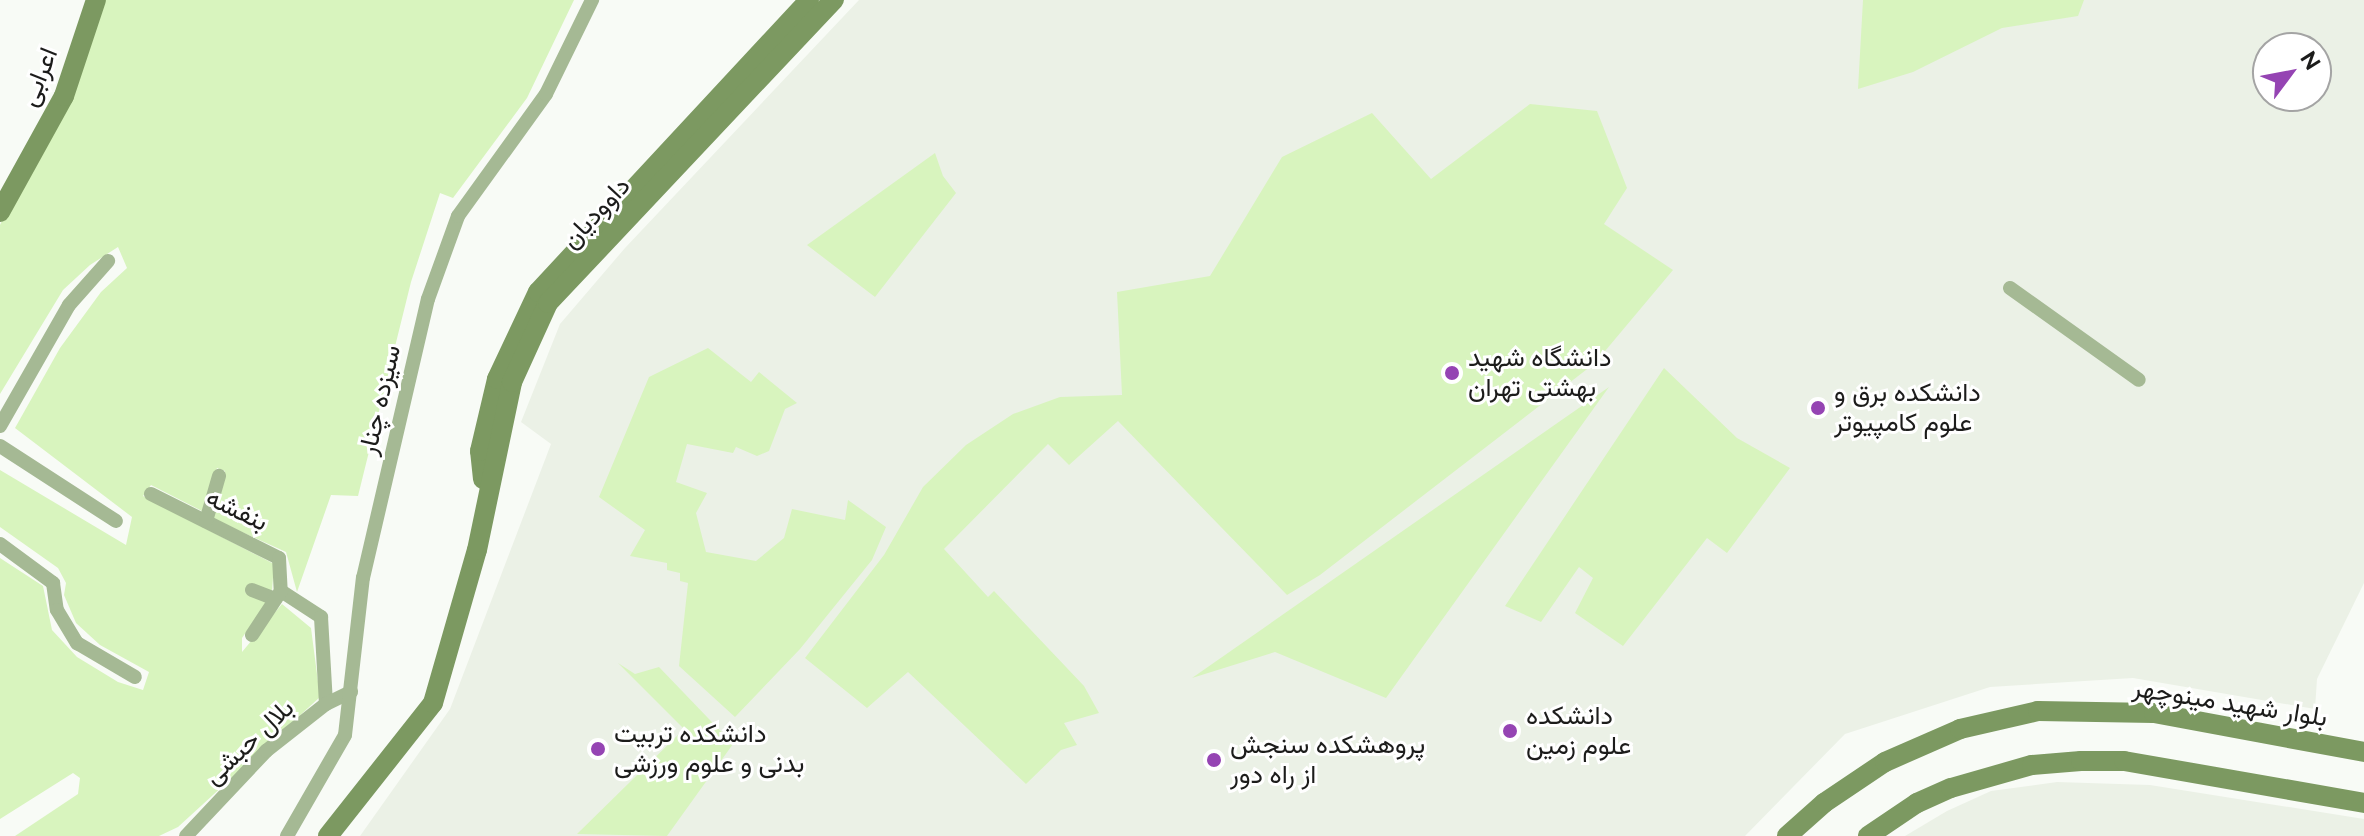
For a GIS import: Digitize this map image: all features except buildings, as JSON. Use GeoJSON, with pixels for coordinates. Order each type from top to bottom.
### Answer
{"type":"FeatureCollection","features":[{"type":"Feature","properties":{"kind":"street","name":"اعرابی"},"geometry":{"type":"LineString","coordinates":[[0,212],[64,96],[96,0]]}},
{"type":"Feature","properties":{"kind":"street","name":"سیزده چنار"},"geometry":{"type":"LineString","coordinates":[[287,836],[345,735],[363,578],[428,299],[458,216],[546,94],[592,0]]}},
{"type":"Feature","properties":{"kind":"street","name":"داوودیان"},"geometry":{"type":"LineString","coordinates":[[486,511],[480,451],[497,379],[538,292],[809,0]]}},
{"type":"Feature","properties":{"kind":"street","name":"داوودیان"},"geometry":{"type":"LineString","coordinates":[[328,836],[433,703],[471,577],[512,382],[548,303],[834,0]]}},
{"type":"Feature","properties":{"kind":"street"},"geometry":{"type":"LineString","coordinates":[[0,426],[69,305],[108,261]]}},
{"type":"Feature","properties":{"kind":"street"},"geometry":{"type":"LineString","coordinates":[[2010,288],[2139,380]]}},
{"type":"Feature","properties":{"kind":"street"},"geometry":{"type":"LineString","coordinates":[[0,446],[116,521]]}},
{"type":"Feature","properties":{"kind":"street"},"geometry":{"type":"LineString","coordinates":[[206,521],[219,476]]}},
{"type":"Feature","properties":{"kind":"street","name":"بنفشه"},"geometry":{"type":"LineString","coordinates":[[151,494],[279,558],[278,595]]}},
{"type":"Feature","properties":{"kind":"street"},"geometry":{"type":"LineString","coordinates":[[0,544],[53,583],[57,610],[77,643],[135,677]]}},
{"type":"Feature","properties":{"kind":"street"},"geometry":{"type":"LineString","coordinates":[[252,590],[278,595],[321,617],[326,704]]}},
{"type":"Feature","properties":{"kind":"street"},"geometry":{"type":"LineString","coordinates":[[252,635],[278,595]]}},
{"type":"Feature","properties":{"kind":"street","name":"بلال حبشی"},"geometry":{"type":"LineString","coordinates":[[186,836],[266,751],[326,704],[351,692]]}},
{"type":"Feature","properties":{"kind":"street","name":"بلوار شهید مینوچهر"},"geometry":{"type":"LineString","coordinates":[[1787,836],[1824,803],[1885,762],[1960,729],[2038,711],[2154,713],[2364,752]]}},
{"type":"Feature","properties":{"kind":"street"},"geometry":{"type":"LineString","coordinates":[[1868,836],[1917,803],[1951,788],[2032,765],[2081,761],[2124,761],[2364,803]]}},
{"type":"Feature","properties":{"kind":"shaded area","name":"دانشگاه شهید بهشتی تهران"},"geometry":{"type":"Polygon","coordinates":[[[859,0],[2364,0],[2364,583],[2317,679],[2315,709],[2133,678],[1990,687],[1845,734],[1745,836],[360,836],[450,709],[551,444],[521,422],[560,324],[625,248],[859,0]]]}},
{"type":"Feature","properties":{"kind":"shaded area"},"geometry":{"type":"Polygon","coordinates":[[[2057,782],[2150,785],[2364,819],[2364,836],[1905,836],[1947,811],[1991,791],[2057,782]]]}},
{"type":"Feature","properties":{"kind":"green space"},"geometry":{"type":"Polygon","coordinates":[[[102,0],[574,0],[527,98],[453,198],[440,193],[411,282],[358,496],[331,495],[297,592],[286,552],[211,518],[225,471],[217,468],[202,511],[151,485],[143,496],[274,564],[272,591],[252,584],[245,592],[267,602],[242,638],[242,652],[282,604],[311,628],[320,697],[178,827],[159,836],[15,836],[78,794],[80,778],[73,773],[0,819],[0,558],[43,586],[52,630],[77,657],[118,682],[143,690],[149,672],[100,645],[76,623],[64,595],[66,583],[58,568],[0,527],[0,470],[126,545],[132,517],[15,428],[60,348],[101,292],[127,268],[118,247],[90,265],[63,290],[0,394],[0,225],[102,0]]]}},
{"type":"Feature","properties":{"kind":"green space"},"geometry":{"type":"Polygon","coordinates":[[[1863,0],[2084,0],[2078,16],[2002,28],[1913,72],[1858,89],[1863,0]]]}},
{"type":"Feature","properties":{"kind":"green space"},"geometry":{"type":"Polygon","coordinates":[[[1530,104],[1597,111],[1627,188],[1604,224],[1673,270],[1595,363],[1320,575],[1287,595],[1118,421],[1069,465],[1048,444],[944,549],[988,597],[994,591],[1084,686],[1099,713],[1064,723],[1077,745],[1061,750],[1026,784],[908,672],[867,708],[805,658],[884,555],[923,487],[966,445],[1013,414],[1060,397],[1122,395],[1117,292],[1210,276],[1282,157],[1372,113],[1431,179],[1530,104]]]}},
{"type":"Feature","properties":{"kind":"green space"},"geometry":{"type":"Polygon","coordinates":[[[935,153],[943,176],[956,193],[875,297],[807,245],[935,153]]]}},
{"type":"Feature","properties":{"kind":"green space"},"geometry":{"type":"Polygon","coordinates":[[[708,348],[751,382],[759,372],[797,403],[785,409],[769,451],[757,456],[736,447],[733,453],[687,444],[676,482],[707,493],[696,513],[706,552],[756,561],[784,538],[792,509],[845,520],[848,500],[886,527],[872,560],[800,649],[735,717],[679,666],[688,583],[680,581],[680,573],[667,570],[667,563],[630,556],[645,530],[599,497],[649,377],[708,348]]]}},
{"type":"Feature","properties":{"kind":"green space"},"geometry":{"type":"Polygon","coordinates":[[[1664,368],[1737,438],[1790,468],[1727,553],[1707,538],[1623,646],[1575,613],[1593,578],[1579,567],[1541,622],[1505,606],[1664,368]]]}},
{"type":"Feature","properties":{"kind":"green space"},"geometry":{"type":"Polygon","coordinates":[[[1609,387],[1386,698],[1275,652],[1192,678],[1609,387]]]}},
{"type":"Feature","properties":{"kind":"green space"},"geometry":{"type":"Polygon","coordinates":[[[618,663],[635,674],[659,667],[733,744],[667,836],[577,834],[684,729],[618,663]]]}},
{"type":"Feature","properties":{"kind":"place","name":"دانشگاه شهید بهشتی تهران"},"geometry":{"type":"Point","coordinates":[1452,373]}},
{"type":"Feature","properties":{"kind":"place","name":"دانشکده برق و علوم کامپیوتر"},"geometry":{"type":"Point","coordinates":[1818,408]}},
{"type":"Feature","properties":{"kind":"place","name":"دانشکده علوم زمین"},"geometry":{"type":"Point","coordinates":[1510,731]}},
{"type":"Feature","properties":{"kind":"place","name":"دانشکده تربیت بدنی و علوم ورزشی"},"geometry":{"type":"Point","coordinates":[598,749]}},
{"type":"Feature","properties":{"kind":"place","name":"پروهشکده سنجش از راه دور"},"geometry":{"type":"Point","coordinates":[1214,760]}}]}
